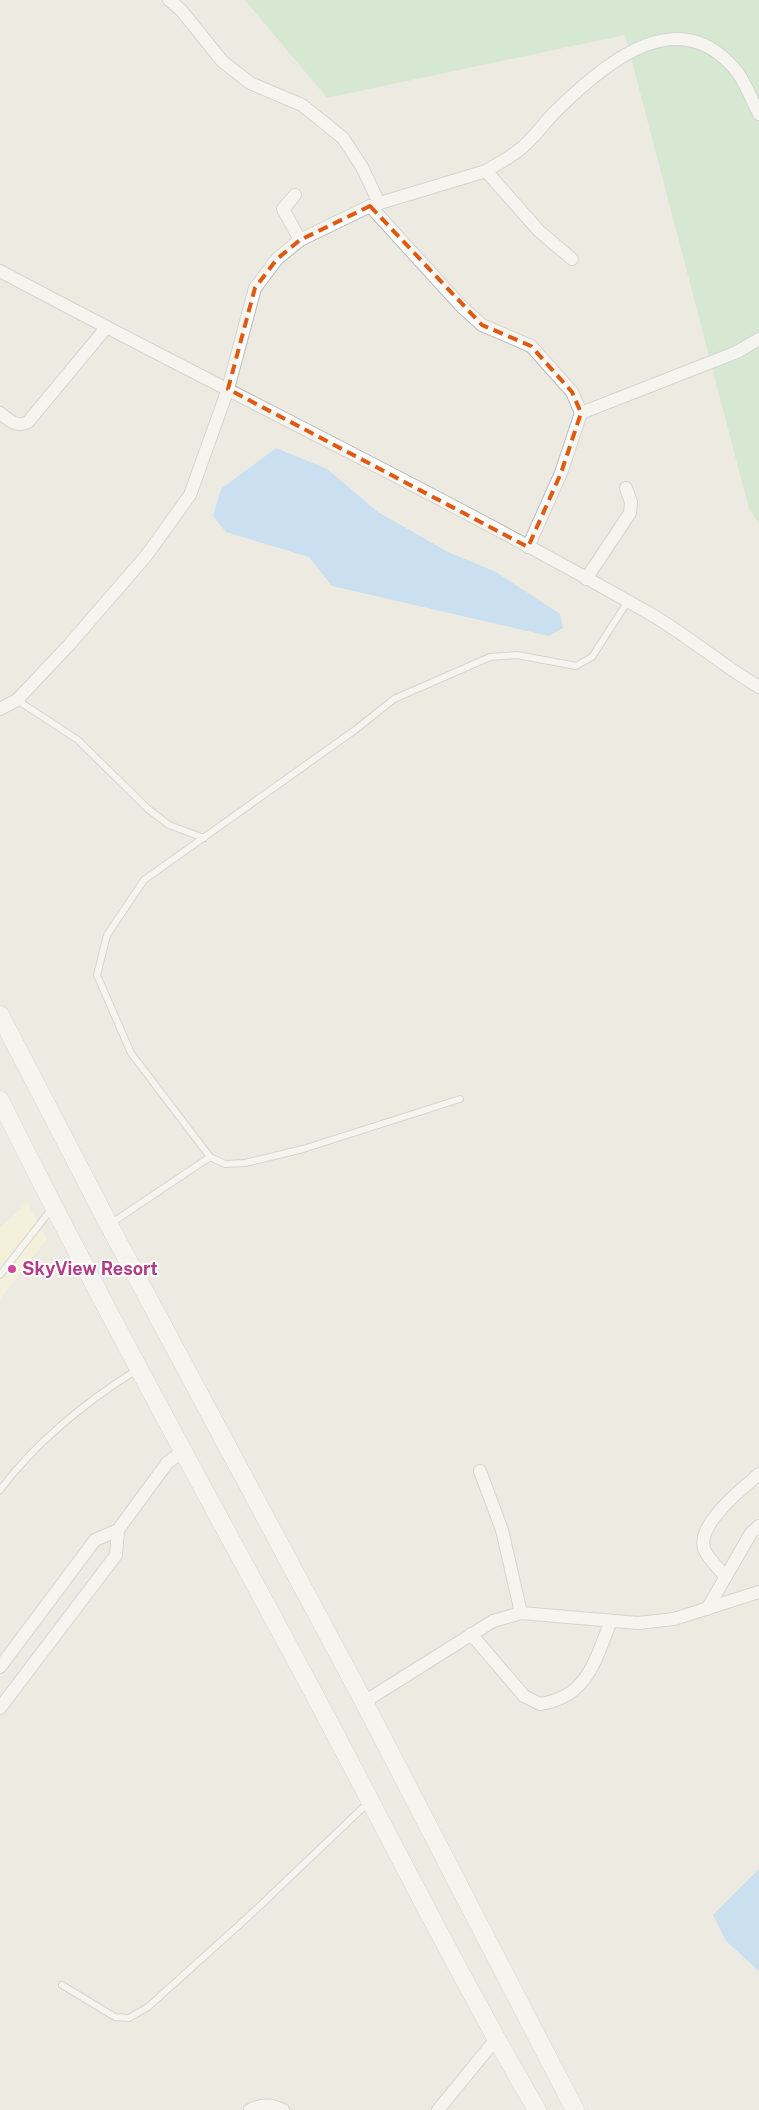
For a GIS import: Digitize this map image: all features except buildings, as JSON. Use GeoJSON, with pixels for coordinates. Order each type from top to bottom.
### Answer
{"type":"FeatureCollection","features":[{"type":"Feature","properties":{"kind":"main road"},"geometry":{"type":"LineString","coordinates":[[0,1015],[109,1225],[364,1702],[573,2109]]}},
{"type":"Feature","properties":{"kind":"main road"},"geometry":{"type":"LineString","coordinates":[[0,1100],[53,1207],[371,1800],[496,2039],[536,2110]]}},
{"type":"Feature","properties":{"kind":"street"},"geometry":{"type":"LineString","coordinates":[[169,0],[181,10],[222,61],[250,83],[302,105],[343,138],[362,167],[375,204],[462,306],[482,325],[531,346],[572,392],[581,413],[561,473],[528,547]]}},
{"type":"Feature","properties":{"kind":"street"},"geometry":{"type":"LineString","coordinates":[[0,709],[17,700],[68,646],[146,556],[190,495],[228,389],[255,288],[276,260],[300,240],[375,204],[486,171],[520,150],[558,108],[620,55],[654,38],[676,34],[711,47],[739,74],[759,114]]}},
{"type":"Feature","properties":{"kind":"street"},"geometry":{"type":"LineString","coordinates":[[486,171],[539,231],[572,259]]}},
{"type":"Feature","properties":{"kind":"street"},"geometry":{"type":"LineString","coordinates":[[295,195],[282,209],[300,240]]}},
{"type":"Feature","properties":{"kind":"street"},"geometry":{"type":"LineString","coordinates":[[0,271],[528,547],[586,579],[625,607],[649,613],[759,687]]}},
{"type":"Feature","properties":{"kind":"street"},"geometry":{"type":"LineString","coordinates":[[0,413],[16,424],[22,425],[28,422],[106,328]]}},
{"type":"Feature","properties":{"kind":"street"},"geometry":{"type":"LineString","coordinates":[[581,413],[737,352],[759,339]]}},
{"type":"Feature","properties":{"kind":"street"},"geometry":{"type":"LineString","coordinates":[[586,579],[630,513],[631,502],[626,488]]}},
{"type":"Feature","properties":{"kind":"street"},"geometry":{"type":"LineString","coordinates":[[0,1667],[95,1540],[118,1530],[167,1463],[184,1450]]}},
{"type":"Feature","properties":{"kind":"street"},"geometry":{"type":"LineString","coordinates":[[480,1471],[502,1530],[521,1613]]}},
{"type":"Feature","properties":{"kind":"street"},"geometry":{"type":"LineString","coordinates":[[726,1577],[705,1552],[702,1540],[708,1523],[759,1474]]}},
{"type":"Feature","properties":{"kind":"street"},"geometry":{"type":"LineString","coordinates":[[707,1609],[752,1533],[759,1526]]}},
{"type":"Feature","properties":{"kind":"street"},"geometry":{"type":"LineString","coordinates":[[0,1708],[116,1555],[118,1530]]}},
{"type":"Feature","properties":{"kind":"street"},"geometry":{"type":"LineString","coordinates":[[364,1702],[493,1621],[521,1613],[638,1624],[674,1619],[759,1592]]}},
{"type":"Feature","properties":{"kind":"street"},"geometry":{"type":"LineString","coordinates":[[471,1634],[524,1696],[540,1704],[569,1696],[588,1674],[611,1620]]}},
{"type":"Feature","properties":{"kind":"street"},"geometry":{"type":"LineString","coordinates":[[438,2110],[496,2039]]}},
{"type":"Feature","properties":{"kind":"street"},"geometry":{"type":"LineString","coordinates":[[250,2110],[255,2107],[274,2105],[283,2110]]}},
{"type":"Feature","properties":{"kind":"lane"},"geometry":{"type":"LineString","coordinates":[[460,1099],[303,1149],[245,1163],[225,1164],[210,1157],[131,1053],[97,975],[107,935],[144,880],[356,730],[394,699],[490,657],[517,655],[576,666],[587,662],[625,607]]}},
{"type":"Feature","properties":{"kind":"lane"},"geometry":{"type":"LineString","coordinates":[[17,700],[78,740],[148,809],[169,825],[204,838]]}},
{"type":"Feature","properties":{"kind":"lane"},"geometry":{"type":"LineString","coordinates":[[109,1225],[210,1157]]}},
{"type":"Feature","properties":{"kind":"lane"},"geometry":{"type":"LineString","coordinates":[[0,1275],[53,1207]]}},
{"type":"Feature","properties":{"kind":"lane"},"geometry":{"type":"LineString","coordinates":[[0,1490],[14,1472],[60,1427],[105,1390],[139,1368]]}},
{"type":"Feature","properties":{"kind":"lane"},"geometry":{"type":"LineString","coordinates":[[62,1985],[115,2017],[129,2018],[148,2007],[248,1917],[371,1800]]}},
{"type":"Feature","properties":{"kind":"highlighted area"},"geometry":{"type":"Polygon","coordinates":[[[370,206],[482,325],[531,346],[572,392],[581,413],[561,473],[528,547],[228,389],[255,288],[277,259],[300,240],[370,206]]]}},
{"type":"Feature","properties":{"kind":"shaded area","name":"SkyView Resort"},"geometry":{"type":"Polygon","coordinates":[[[27,1203],[47,1239],[0,1299],[0,1228],[27,1203]]]}},
{"type":"Feature","properties":{"kind":"green space"},"geometry":{"type":"Polygon","coordinates":[[[245,0],[759,0],[759,524],[749,509],[625,35],[327,98],[245,0]]]}},
{"type":"Feature","properties":{"kind":"water"},"geometry":{"type":"Polygon","coordinates":[[[276,448],[327,469],[378,512],[448,552],[496,572],[560,614],[563,628],[549,636],[332,586],[309,557],[226,532],[213,516],[221,489],[276,448]]]}},
{"type":"Feature","properties":{"kind":"water"},"geometry":{"type":"Polygon","coordinates":[[[759,1869],[759,1971],[726,1941],[713,1915],[759,1869]]]}},
{"type":"Feature","properties":{"kind":"place","name":"SkyView Resort"},"geometry":{"type":"Point","coordinates":[12,1269]}}]}
